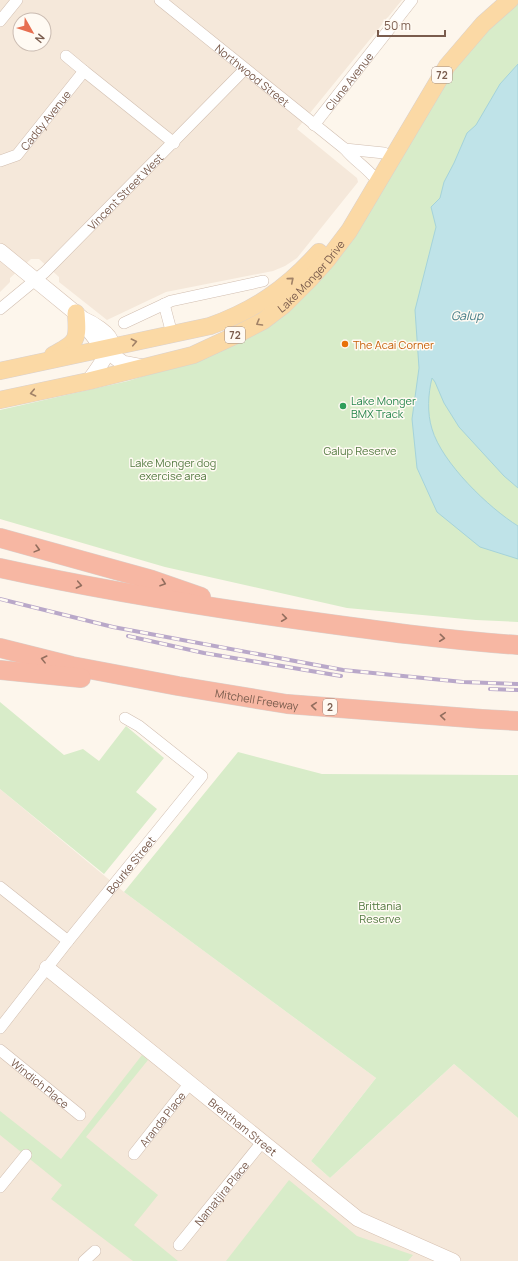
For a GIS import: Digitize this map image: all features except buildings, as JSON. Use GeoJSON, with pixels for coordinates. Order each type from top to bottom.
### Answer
{"type":"FeatureCollection","features":[{"type":"Feature","properties":{"kind":"highway"},"geometry":{"type":"LineString","coordinates":[[0,538],[152,580],[246,612]]}},
{"type":"Feature","properties":{"kind":"highway"},"geometry":{"type":"LineString","coordinates":[[0,568],[115,592],[246,612],[403,634],[518,645]]}},
{"type":"Feature","properties":{"kind":"highway","name":"Mitchell Freeway"},"geometry":{"type":"LineString","coordinates":[[0,648],[72,666],[178,686],[287,704],[518,721]]}},
{"type":"Feature","properties":{"kind":"highway"},"geometry":{"type":"LineString","coordinates":[[0,670],[178,686]]}},
{"type":"Feature","properties":{"kind":"main road","name":"Lake Monger Drive"},"geometry":{"type":"LineString","coordinates":[[0,371],[210,326],[235,316],[267,299],[294,279],[320,251],[353,207],[418,94],[452,44],[494,0]]}},
{"type":"Feature","properties":{"kind":"main road","name":"Lake Monger Drive"},"geometry":{"type":"LineString","coordinates":[[0,400],[89,381],[193,355],[263,321],[295,295],[327,260],[350,231],[447,66],[483,24],[510,0]]}},
{"type":"Feature","properties":{"kind":"main road"},"geometry":{"type":"LineString","coordinates":[[17,367],[51,356],[73,343],[78,332],[80,316]]}},
{"type":"Feature","properties":{"kind":"street"},"geometry":{"type":"LineString","coordinates":[[0,21],[17,0]]}},
{"type":"Feature","properties":{"kind":"street","name":"Northwood Street"},"geometry":{"type":"LineString","coordinates":[[160,0],[345,149],[372,175]]}},
{"type":"Feature","properties":{"kind":"street","name":"Clune Avenue"},"geometry":{"type":"LineString","coordinates":[[314,125],[412,0]]}},
{"type":"Feature","properties":{"kind":"street"},"geometry":{"type":"LineString","coordinates":[[66,56],[174,143]]}},
{"type":"Feature","properties":{"kind":"street","name":"Vincent Street West"},"geometry":{"type":"LineString","coordinates":[[0,309],[36,279],[174,143],[245,69]]}},
{"type":"Feature","properties":{"kind":"street","name":"Caddy Avenue"},"geometry":{"type":"LineString","coordinates":[[0,161],[17,155],[84,71]]}},
{"type":"Feature","properties":{"kind":"street"},"geometry":{"type":"LineString","coordinates":[[345,149],[384,153]]}},
{"type":"Feature","properties":{"kind":"street"},"geometry":{"type":"LineString","coordinates":[[0,251],[80,316],[98,326],[110,338],[110,348],[99,368],[89,381]]}},
{"type":"Feature","properties":{"kind":"street"},"geometry":{"type":"LineString","coordinates":[[124,323],[171,301],[262,281]]}},
{"type":"Feature","properties":{"kind":"street"},"geometry":{"type":"LineString","coordinates":[[164,304],[172,334]]}},
{"type":"Feature","properties":{"kind":"street"},"geometry":{"type":"LineString","coordinates":[[110,348],[116,358],[123,363],[145,367]]}},
{"type":"Feature","properties":{"kind":"street","name":"Bourke Street"},"geometry":{"type":"LineString","coordinates":[[0,1028],[68,941],[202,776],[139,726],[125,718]]}},
{"type":"Feature","properties":{"kind":"street"},"geometry":{"type":"LineString","coordinates":[[0,887],[68,941]]}},
{"type":"Feature","properties":{"kind":"street","name":"Brentham Street"},"geometry":{"type":"LineString","coordinates":[[47,968],[358,1219],[453,1261]]}},
{"type":"Feature","properties":{"kind":"street","name":"Windich Place"},"geometry":{"type":"LineString","coordinates":[[0,1050],[80,1115]]}},
{"type":"Feature","properties":{"kind":"street","name":"Aranda Place"},"geometry":{"type":"LineString","coordinates":[[134,1154],[190,1082]]}},
{"type":"Feature","properties":{"kind":"street","name":"Namatjira Place"},"geometry":{"type":"LineString","coordinates":[[179,1245],[263,1141]]}},
{"type":"Feature","properties":{"kind":"street"},"geometry":{"type":"LineString","coordinates":[[0,1187],[26,1155]]}},
{"type":"Feature","properties":{"kind":"street"},"geometry":{"type":"LineString","coordinates":[[84,1261],[95,1251]]}},
{"type":"Feature","properties":{"kind":"shaded area"},"geometry":{"type":"Polygon","coordinates":[[[0,0],[402,0],[297,129],[357,178],[358,182],[297,258],[285,266],[273,271],[166,292],[107,320],[59,282],[59,277],[39,259],[31,259],[10,278],[10,282],[0,292],[0,0]]]}},
{"type":"Feature","properties":{"kind":"shaded area"},"geometry":{"type":"Polygon","coordinates":[[[0,789],[124,892],[376,1078],[311,1161],[330,1178],[454,1064],[518,1118],[518,1261],[0,1261],[0,789]]]}},
{"type":"Feature","properties":{"kind":"green space","name":"Galup Reserve"},"geometry":{"type":"Polygon","coordinates":[[[518,0],[518,622],[476,620],[347,608],[165,567],[0,519],[0,410],[128,381],[196,360],[305,293],[470,47],[518,0]]]}},
{"type":"Feature","properties":{"kind":"green space"},"geometry":{"type":"Polygon","coordinates":[[[0,702],[64,755],[83,749],[99,761],[126,726],[164,758],[136,792],[157,809],[104,874],[0,789],[0,702]]]}},
{"type":"Feature","properties":{"kind":"green space","name":"Brittania Reserve"},"geometry":{"type":"Polygon","coordinates":[[[238,752],[322,774],[518,775],[518,1118],[454,1064],[330,1178],[311,1161],[376,1078],[124,892],[238,752]]]}},
{"type":"Feature","properties":{"kind":"green space"},"geometry":{"type":"Polygon","coordinates":[[[142,1055],[148,1060],[86,1137],[158,1195],[134,1225],[178,1261],[133,1261],[51,1199],[62,1185],[0,1135],[0,1111],[61,1159],[142,1055]]]}},
{"type":"Feature","properties":{"kind":"green space"},"geometry":{"type":"Polygon","coordinates":[[[289,1180],[357,1236],[413,1255],[408,1261],[226,1261],[289,1180]]]}},
{"type":"Feature","properties":{"kind":"water","name":"Galup"},"geometry":{"type":"Polygon","coordinates":[[[518,64],[518,488],[504,476],[459,427],[444,403],[432,378],[429,417],[437,442],[456,470],[468,484],[494,508],[518,526],[518,559],[480,547],[437,512],[417,468],[412,419],[419,368],[415,310],[436,227],[431,207],[440,198],[444,182],[467,133],[476,125],[500,84],[518,64]]]}},
{"type":"Feature","properties":{"kind":"railway"},"geometry":{"type":"LineString","coordinates":[[0,599],[113,627],[343,670],[463,682],[518,684]]}},
{"type":"Feature","properties":{"kind":"railway"},"geometry":{"type":"LineString","coordinates":[[128,636],[204,653],[341,676]]}},
{"type":"Feature","properties":{"kind":"railway"},"geometry":{"type":"LineString","coordinates":[[490,689],[518,690]]}},
{"type":"Feature","properties":{"kind":"place","name":"The Acai Corner"},"geometry":{"type":"Point","coordinates":[345,344]}},
{"type":"Feature","properties":{"kind":"place","name":"Lake Monger BMX Track"},"geometry":{"type":"Point","coordinates":[343,406]}},
{"type":"Feature","properties":{"kind":"park label","name":"Lake Monger dog exercise area"},"geometry":{"type":"Point","coordinates":[173,468]}}]}
